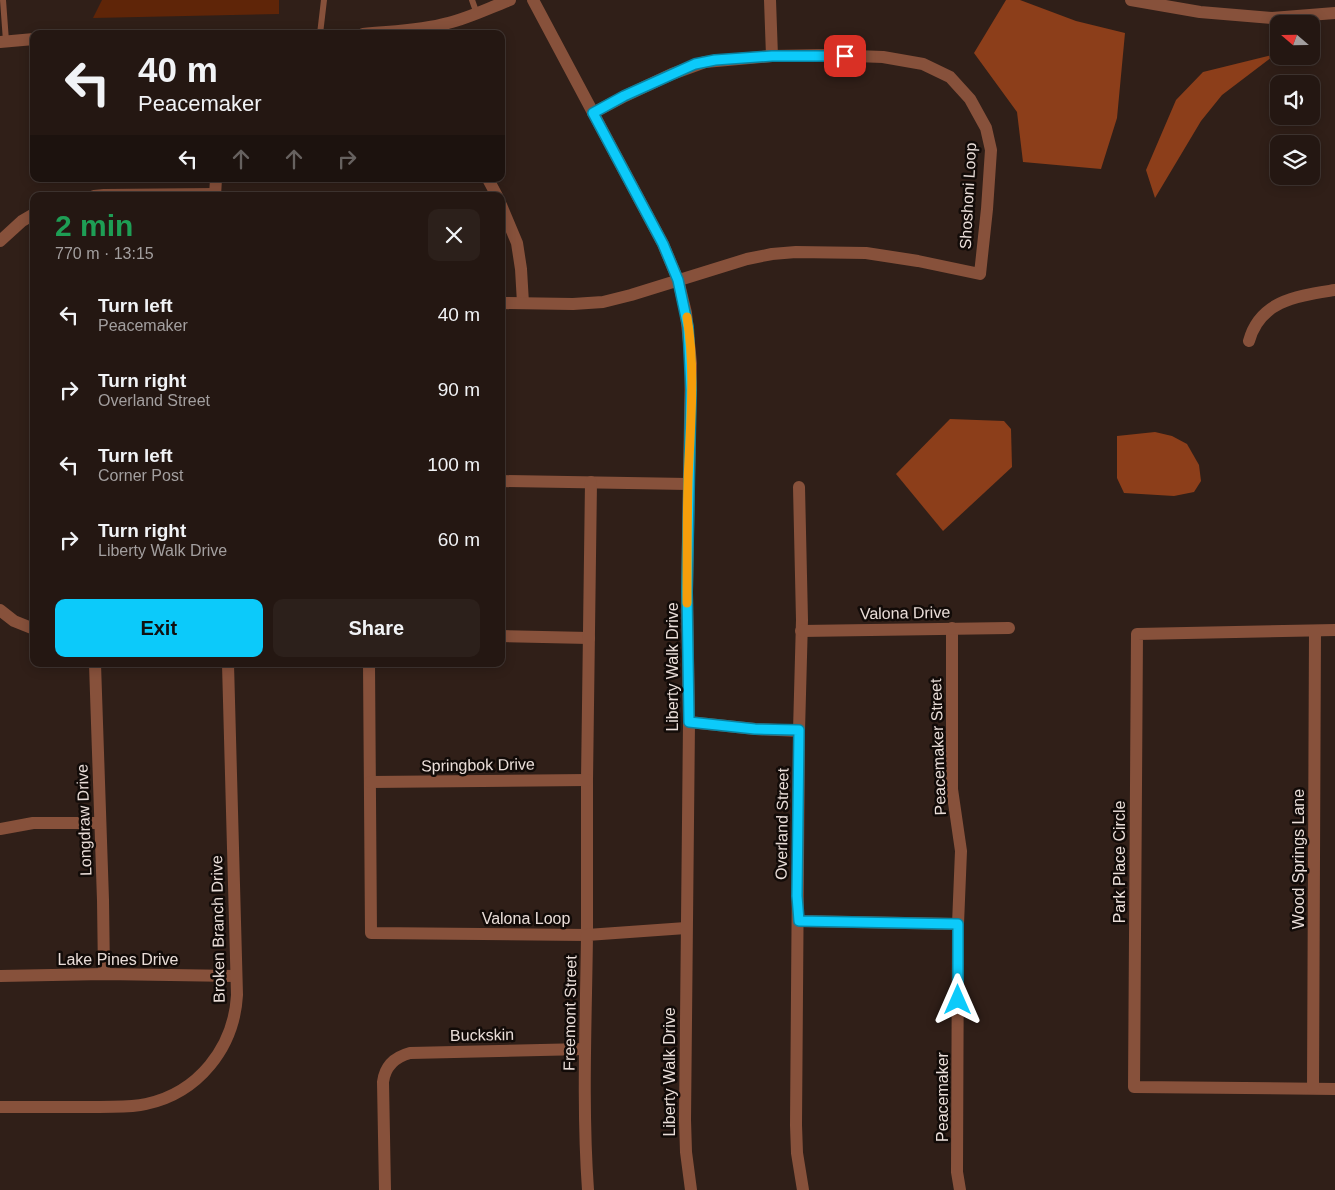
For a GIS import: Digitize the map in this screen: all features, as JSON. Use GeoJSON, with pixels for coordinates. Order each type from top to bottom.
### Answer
{"type":"FeatureCollection","features":[{"type":"Feature","properties":{"kind":"street"},"geometry":{"type":"LineString","coordinates":[[407,30],[446,24],[477,14],[510,0]]}},
{"type":"Feature","properties":{"kind":"street","name":"Liberty Walk Drive"},"geometry":{"type":"LineString","coordinates":[[533,0],[663,244],[678,280],[686,313],[690,347],[691,421],[688,484],[689,722],[685,1120],[686,1152],[691,1190]]}},
{"type":"Feature","properties":{"kind":"street"},"geometry":{"type":"LineString","coordinates":[[770,0],[772,56]]}},
{"type":"Feature","properties":{"kind":"street"},"geometry":{"type":"LineString","coordinates":[[1131,0],[1200,12],[1272,18],[1335,13]]}},
{"type":"Feature","properties":{"kind":"street"},"geometry":{"type":"LineString","coordinates":[[3,42],[30,39]]}},
{"type":"Feature","properties":{"kind":"street","name":"Shoshoni Loop"},"geometry":{"type":"LineString","coordinates":[[593,113],[624,96],[695,64],[715,60],[772,56],[882,57],[923,64],[950,77],[970,99],[986,128],[990,150],[987,209],[980,274],[918,261],[866,253],[796,252],[747,259],[678,280]]}},
{"type":"Feature","properties":{"kind":"street"},"geometry":{"type":"LineString","coordinates":[[505,214],[517,243],[523,303]]}},
{"type":"Feature","properties":{"kind":"street"},"geometry":{"type":"LineString","coordinates":[[0,241],[30,216]]}},
{"type":"Feature","properties":{"kind":"street"},"geometry":{"type":"LineString","coordinates":[[505,303],[573,304],[604,302],[678,280]]}},
{"type":"Feature","properties":{"kind":"street"},"geometry":{"type":"LineString","coordinates":[[1250,342],[1255,326],[1261,316],[1274,307],[1289,299],[1335,290]]}},
{"type":"Feature","properties":{"kind":"street"},"geometry":{"type":"LineString","coordinates":[[505,481],[688,484]]}},
{"type":"Feature","properties":{"kind":"street","name":"Valona Loop"},"geometry":{"type":"LineString","coordinates":[[369,667],[371,933],[587,935],[591,482]]}},
{"type":"Feature","properties":{"kind":"street","name":"Overland Street"},"geometry":{"type":"LineString","coordinates":[[799,488],[801,631],[796,1126],[797,1153],[803,1190]]}},
{"type":"Feature","properties":{"kind":"street"},"geometry":{"type":"LineString","coordinates":[[0,610],[14,620],[30,627]]}},
{"type":"Feature","properties":{"kind":"street","name":"Peacemaker Street"},"geometry":{"type":"LineString","coordinates":[[952,628],[952,789],[961,852],[958,924]]}},
{"type":"Feature","properties":{"kind":"street","name":"Valona Drive"},"geometry":{"type":"LineString","coordinates":[[801,631],[1010,628]]}},
{"type":"Feature","properties":{"kind":"street","name":"Park Place Circle"},"geometry":{"type":"LineString","coordinates":[[1335,630],[1137,634],[1134,1087],[1335,1089]]}},
{"type":"Feature","properties":{"kind":"street","name":"Wood Springs Lane"},"geometry":{"type":"LineString","coordinates":[[1313,1088],[1315,631]]}},
{"type":"Feature","properties":{"kind":"street"},"geometry":{"type":"LineString","coordinates":[[505,636],[589,638]]}},
{"type":"Feature","properties":{"kind":"street","name":"Longdraw Drive"},"geometry":{"type":"LineString","coordinates":[[95,667],[104,974]]}},
{"type":"Feature","properties":{"kind":"street","name":"Broken Branch Drive"},"geometry":{"type":"LineString","coordinates":[[0,1107],[135,1106],[165,1099],[191,1085],[205,1072],[221,1049],[233,1024],[236,1005],[228,667]]}},
{"type":"Feature","properties":{"kind":"street"},"geometry":{"type":"LineString","coordinates":[[689,722],[755,729],[799,730]]}},
{"type":"Feature","properties":{"kind":"street","name":"Springbok Drive"},"geometry":{"type":"LineString","coordinates":[[370,782],[587,780]]}},
{"type":"Feature","properties":{"kind":"street"},"geometry":{"type":"LineString","coordinates":[[0,829],[33,823],[100,823]]}},
{"type":"Feature","properties":{"kind":"street"},"geometry":{"type":"LineString","coordinates":[[799,921],[958,924]]}},
{"type":"Feature","properties":{"kind":"street","name":"Peacemaker"},"geometry":{"type":"LineString","coordinates":[[958,924],[958,1172],[960,1190]]}},
{"type":"Feature","properties":{"kind":"street","name":"Freemont Street"},"geometry":{"type":"LineString","coordinates":[[588,1190],[585,1049],[587,935],[686,928]]}},
{"type":"Feature","properties":{"kind":"street","name":"Lake Pines Drive"},"geometry":{"type":"LineString","coordinates":[[0,976],[104,974],[236,976]]}},
{"type":"Feature","properties":{"kind":"street","name":"Buckskin"},"geometry":{"type":"LineString","coordinates":[[385,1190],[383,1082],[386,1071],[393,1061],[400,1056],[410,1053],[585,1049]]}},
{"type":"Feature","properties":{"kind":"lane"},"geometry":{"type":"LineString","coordinates":[[3,0],[3,42]]}},
{"type":"Feature","properties":{"kind":"lane"},"geometry":{"type":"LineString","coordinates":[[320,30],[324,0]]}},
{"type":"Feature","properties":{"kind":"lane"},"geometry":{"type":"LineString","coordinates":[[472,0],[477,14]]}},
{"type":"Feature","properties":{"kind":"shaded area"},"geometry":{"type":"Polygon","coordinates":[[[102,0],[279,0],[279,14],[93,18],[102,0]]]}},
{"type":"Feature","properties":{"kind":"shaded area"},"geometry":{"type":"Polygon","coordinates":[[[1006,0],[1020,0],[1076,21],[1125,33],[1117,118],[1101,169],[1023,162],[1017,112],[974,53],[1006,0]]]}},
{"type":"Feature","properties":{"kind":"shaded area"},"geometry":{"type":"Polygon","coordinates":[[[1270,55],[1270,59],[1222,95],[1201,121],[1155,198],[1146,170],[1176,100],[1203,72],[1270,55]]]}},
{"type":"Feature","properties":{"kind":"shaded area"},"geometry":{"type":"Polygon","coordinates":[[[950,419],[1004,421],[1011,429],[1012,467],[943,531],[896,474],[950,419]]]}},
{"type":"Feature","properties":{"kind":"shaded area"},"geometry":{"type":"Polygon","coordinates":[[[1155,432],[1172,436],[1187,444],[1199,465],[1201,481],[1194,492],[1174,496],[1124,493],[1117,478],[1117,436],[1155,432]]]}},
{"type":"Feature","properties":{"kind":"slow traffic"},"geometry":{"type":"LineString","coordinates":[[687,317],[690,347],[691,421],[688,484],[687,603]]}},
{"type":"Feature","properties":{"kind":"route"},"geometry":{"type":"LineString","coordinates":[[845,56],[772,56],[715,60],[695,64],[624,96],[593,113],[663,244],[678,280],[686,313],[690,347],[691,390],[687,592],[689,722],[755,729],[799,730],[797,896],[799,921],[958,924],[958,1000]]}}]}
